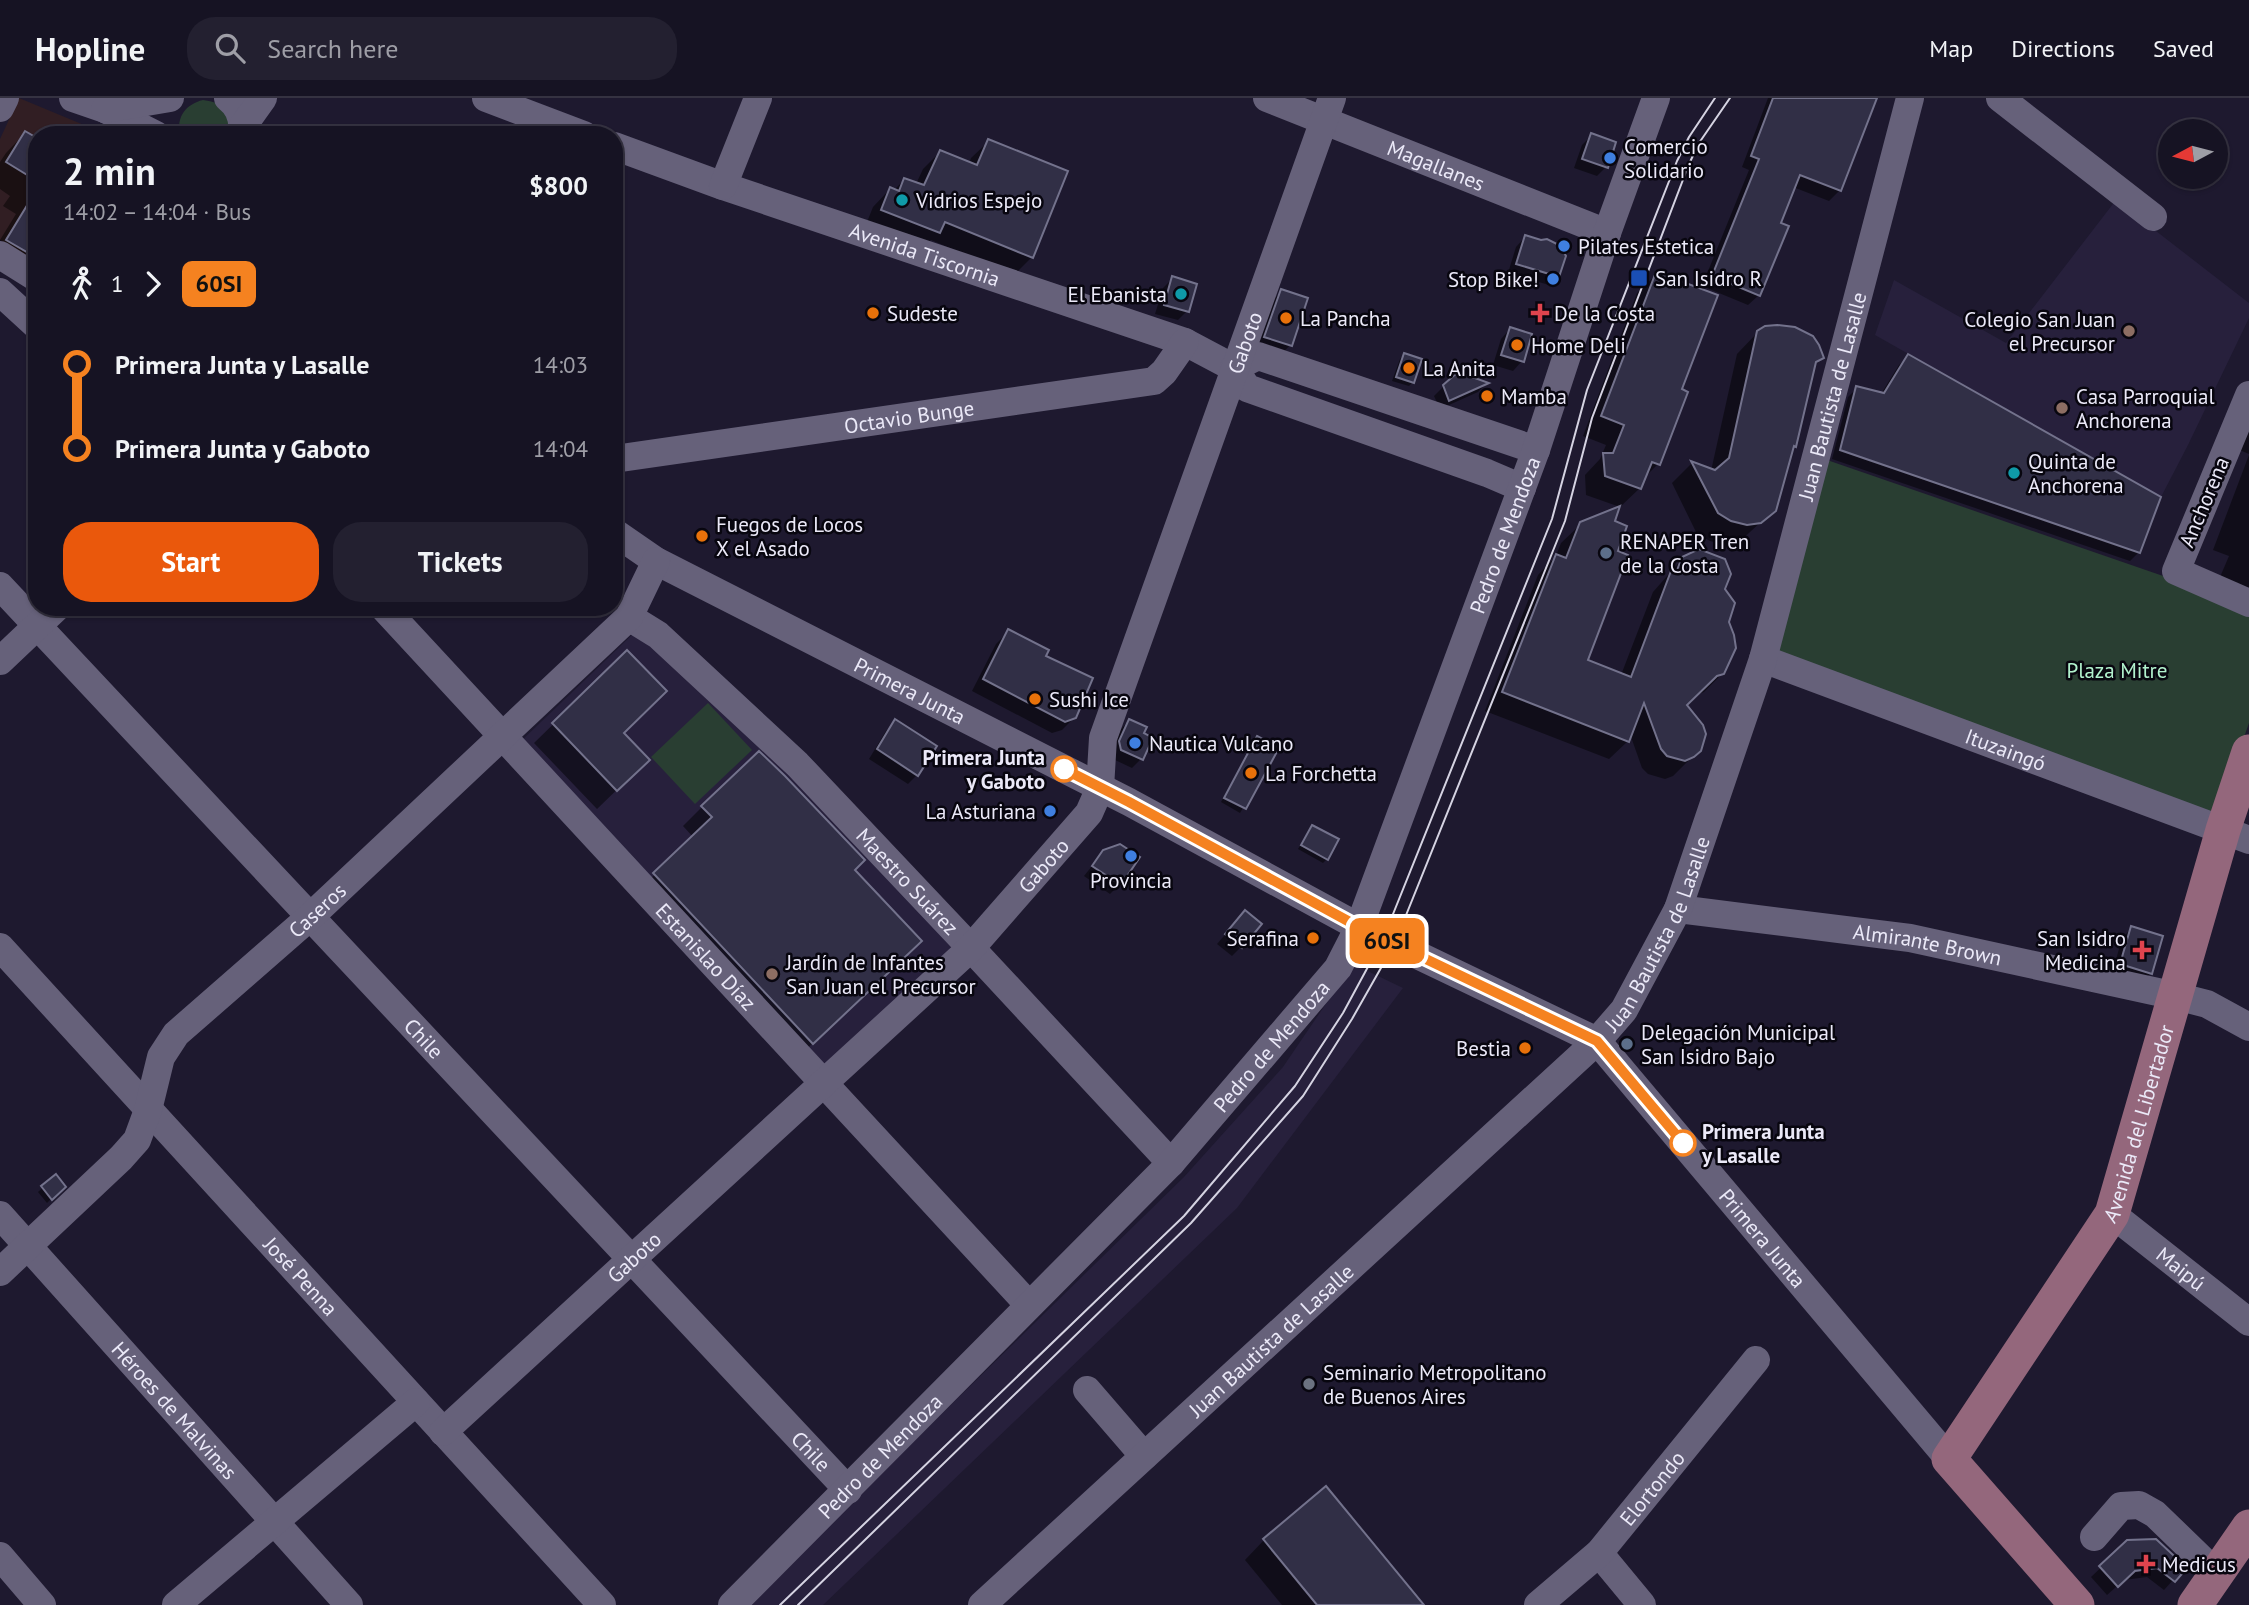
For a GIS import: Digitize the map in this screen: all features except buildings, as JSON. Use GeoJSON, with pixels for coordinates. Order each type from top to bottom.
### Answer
{"type":"FeatureCollection","features":[{"type":"Feature","properties":{"kind":"main road","name":"Avenida del Libertador"},"geometry":{"type":"LineString","coordinates":[[1950,1459],[2112,1214],[2176,996],[2236,835],[2249,752]]}},
{"type":"Feature","properties":{"kind":"main road","name":"Primera Junta"},"geometry":{"type":"LineString","coordinates":[[1950,1459],[2077,1605]]}},
{"type":"Feature","properties":{"kind":"main road"},"geometry":{"type":"LineString","coordinates":[[2195,1605],[2249,1527]]}},
{"type":"Feature","properties":{"kind":"street"},"geometry":{"type":"LineString","coordinates":[[0,108],[5,98]]}},
{"type":"Feature","properties":{"kind":"street"},"geometry":{"type":"LineString","coordinates":[[73,98],[106,109],[139,126]]}},
{"type":"Feature","properties":{"kind":"street"},"geometry":{"type":"LineString","coordinates":[[106,109],[170,98]]}},
{"type":"Feature","properties":{"kind":"street"},"geometry":{"type":"LineString","coordinates":[[169,126],[170,116],[182,98]]}},
{"type":"Feature","properties":{"kind":"street"},"geometry":{"type":"LineString","coordinates":[[228,98],[240,113],[242,126]]}},
{"type":"Feature","properties":{"kind":"street"},"geometry":{"type":"LineString","coordinates":[[245,126],[263,98]]}},
{"type":"Feature","properties":{"kind":"street"},"geometry":{"type":"LineString","coordinates":[[486,98],[560,126]]}},
{"type":"Feature","properties":{"kind":"street"},"geometry":{"type":"LineString","coordinates":[[723,186],[758,98]]}},
{"type":"Feature","properties":{"kind":"street","name":"Magallanes"},"geometry":{"type":"LineString","coordinates":[[1267,98],[1327,109],[1607,233]]}},
{"type":"Feature","properties":{"kind":"street","name":"Pedro de Mendoza"},"geometry":{"type":"LineString","coordinates":[[732,1605],[1171,1163],[1338,968],[1359,927],[1536,450],[1607,233],[1656,98]]}},
{"type":"Feature","properties":{"kind":"street","name":"Juan Bautista de Lasalle"},"geometry":{"type":"LineString","coordinates":[[982,1605],[1597,1041],[1624,1010],[1678,909],[1763,659],[1910,98]]}},
{"type":"Feature","properties":{"kind":"street"},"geometry":{"type":"LineString","coordinates":[[2000,98],[2153,217]]}},
{"type":"Feature","properties":{"kind":"street","name":"Gaboto"},"geometry":{"type":"LineString","coordinates":[[443,1432],[971,947],[1089,813],[1100,788],[1103,738],[1327,109]]}},
{"type":"Feature","properties":{"kind":"street","name":"Avenida Tiscornia"},"geometry":{"type":"LineString","coordinates":[[623,149],[723,186],[1185,342],[1234,368],[1247,388],[1487,473],[1522,488]]}},
{"type":"Feature","properties":{"kind":"street"},"geometry":{"type":"LineString","coordinates":[[0,255],[28,272]]}},
{"type":"Feature","properties":{"kind":"street"},"geometry":{"type":"LineString","coordinates":[[0,292],[28,318]]}},
{"type":"Feature","properties":{"kind":"street","name":"Octavio Bunge"},"geometry":{"type":"LineString","coordinates":[[623,458],[1154,381],[1164,372],[1185,342]]}},
{"type":"Feature","properties":{"kind":"street"},"geometry":{"type":"LineString","coordinates":[[1234,368],[1258,356],[1536,450]]}},
{"type":"Feature","properties":{"kind":"street","name":"Anchorena"},"geometry":{"type":"LineString","coordinates":[[2249,395],[2176,571],[2249,603]]}},
{"type":"Feature","properties":{"kind":"street","name":"Primera Junta"},"geometry":{"type":"LineString","coordinates":[[623,538],[656,561],[1129,802],[1359,927],[1597,1041],[1950,1459]]}},
{"type":"Feature","properties":{"kind":"street","name":"Caseros"},"geometry":{"type":"LineString","coordinates":[[0,1272],[121,1158],[136,1139],[148,1110],[161,1056],[176,1034],[310,917],[629,617],[656,561]]}},
{"type":"Feature","properties":{"kind":"street","name":"Chile"},"geometry":{"type":"LineString","coordinates":[[0,586],[28,604]]}},
{"type":"Feature","properties":{"kind":"street"},"geometry":{"type":"LineString","coordinates":[[0,661],[47,616]]}},
{"type":"Feature","properties":{"kind":"street","name":"Chile"},"geometry":{"type":"LineString","coordinates":[[47,616],[310,917],[848,1490]]}},
{"type":"Feature","properties":{"kind":"street","name":"Estanislao Díaz"},"geometry":{"type":"LineString","coordinates":[[391,616],[1029,1305]]}},
{"type":"Feature","properties":{"kind":"street","name":"Maestro Suárez"},"geometry":{"type":"LineString","coordinates":[[629,617],[658,635],[797,764],[1171,1163]]}},
{"type":"Feature","properties":{"kind":"street","name":"Ituzaingó"},"geometry":{"type":"LineString","coordinates":[[1763,659],[2236,835]]}},
{"type":"Feature","properties":{"kind":"street","name":"Almirante Brown"},"geometry":{"type":"LineString","coordinates":[[1678,909],[1910,938],[2207,1004],[2249,1027]]}},
{"type":"Feature","properties":{"kind":"street","name":"José Penna"},"geometry":{"type":"LineString","coordinates":[[0,947],[602,1605]]}},
{"type":"Feature","properties":{"kind":"street","name":"Maipú"},"geometry":{"type":"LineString","coordinates":[[2112,1214],[2249,1322]]}},
{"type":"Feature","properties":{"kind":"street","name":"Héroes de Malvinas"},"geometry":{"type":"LineString","coordinates":[[0,1215],[349,1605]]}},
{"type":"Feature","properties":{"kind":"street","name":"Elortondo"},"geometry":{"type":"LineString","coordinates":[[1538,1605],[1599,1553],[1756,1360]]}},
{"type":"Feature","properties":{"kind":"street"},"geometry":{"type":"LineString","coordinates":[[1087,1390],[1143,1456]]}},
{"type":"Feature","properties":{"kind":"street"},"geometry":{"type":"LineString","coordinates":[[176,1605],[416,1402]]}},
{"type":"Feature","properties":{"kind":"street"},"geometry":{"type":"LineString","coordinates":[[2094,1537],[2121,1506],[2139,1505],[2155,1514],[2217,1574]]}},
{"type":"Feature","properties":{"kind":"street"},"geometry":{"type":"LineString","coordinates":[[1599,1553],[1642,1605]]}},
{"type":"Feature","properties":{"kind":"street"},"geometry":{"type":"LineString","coordinates":[[0,1556],[42,1605]]}},
{"type":"Feature","properties":{"kind":"shaded area"},"geometry":{"type":"Polygon","coordinates":[[[19,98],[86,126],[28,126],[28,257],[0,240],[0,139],[19,98]]]}},
{"type":"Feature","properties":{"kind":"shaded area","name":"Colegio San Juan el Precursor"},"geometry":{"type":"Polygon","coordinates":[[[2116,200],[2249,303],[2249,318],[2161,497],[1875,335],[1894,280],[2006,343],[2116,200]]]}},
{"type":"Feature","properties":{"kind":"shaded area"},"geometry":{"type":"Polygon","coordinates":[[[634,633],[781,758],[961,945],[823,1069],[519,743],[634,633]]]}},
{"type":"Feature","properties":{"kind":"shaded area"},"geometry":{"type":"Polygon","coordinates":[[[1353,964],[1403,988],[1237,1208],[823,1605],[746,1605],[1184,1177],[1283,1067],[1353,964]]]}},
{"type":"Feature","properties":{"kind":"green space"},"geometry":{"type":"Polygon","coordinates":[[[203,100],[217,104],[225,111],[229,126],[179,126],[184,112],[203,100]]]}},
{"type":"Feature","properties":{"kind":"green space","name":"Plaza Mitre"},"geometry":{"type":"Polygon","coordinates":[[[1827,460],[2166,577],[2249,614],[2249,723],[2216,817],[1774,653],[1827,460]]]}},
{"type":"Feature","properties":{"kind":"green space"},"geometry":{"type":"Polygon","coordinates":[[[708,703],[752,750],[695,804],[651,757],[708,703]]]}},
{"type":"Feature","properties":{"kind":"tram line"},"geometry":{"type":"LineString","coordinates":[[780,1605],[1184,1216],[1295,1086],[1343,1013],[1383,939],[1552,519],[1587,390],[1677,161],[1689,137],[1715,98]]}},
{"type":"Feature","properties":{"kind":"tram line"},"geometry":{"type":"LineString","coordinates":[[798,1605],[1191,1223],[1303,1096],[1352,1019],[1394,945],[1565,521],[1592,418],[1689,164],[1699,143],[1730,98]]}},
{"type":"Feature","properties":{"kind":"bus line","name":"60SI"},"geometry":{"type":"LineString","coordinates":[[1064,769],[1394,945],[1597,1041],[1683,1143]]}},
{"type":"Feature","properties":{"kind":"place","name":"Comercio Solidario"},"geometry":{"type":"Point","coordinates":[1610,158]}},
{"type":"Feature","properties":{"kind":"place","name":"Vidrios Espejo"},"geometry":{"type":"Point","coordinates":[902,200]}},
{"type":"Feature","properties":{"kind":"place","name":"Pilates Estetica"},"geometry":{"type":"Point","coordinates":[1564,246]}},
{"type":"Feature","properties":{"kind":"place","name":"San Isidro R"},"geometry":{"type":"Point","coordinates":[1639,278]}},
{"type":"Feature","properties":{"kind":"place","name":"Stop Bike!"},"geometry":{"type":"Point","coordinates":[1553,279]}},
{"type":"Feature","properties":{"kind":"place","name":"El Ebanista"},"geometry":{"type":"Point","coordinates":[1181,294]}},
{"type":"Feature","properties":{"kind":"place","name":"Sudeste"},"geometry":{"type":"Point","coordinates":[873,313]}},
{"type":"Feature","properties":{"kind":"place","name":"De la Costa"},"geometry":{"type":"Point","coordinates":[1540,313]}},
{"type":"Feature","properties":{"kind":"place","name":"La Pancha"},"geometry":{"type":"Point","coordinates":[1286,318]}},
{"type":"Feature","properties":{"kind":"place","name":"Colegio San Juan el Precursor"},"geometry":{"type":"Point","coordinates":[2129,331]}},
{"type":"Feature","properties":{"kind":"place","name":"Home Deli"},"geometry":{"type":"Point","coordinates":[1517,345]}},
{"type":"Feature","properties":{"kind":"place","name":"La Anita"},"geometry":{"type":"Point","coordinates":[1409,368]}},
{"type":"Feature","properties":{"kind":"place","name":"Mamba"},"geometry":{"type":"Point","coordinates":[1487,396]}},
{"type":"Feature","properties":{"kind":"place","name":"Casa Parroquial Anchorena"},"geometry":{"type":"Point","coordinates":[2062,408]}},
{"type":"Feature","properties":{"kind":"place","name":"Quinta de Anchorena"},"geometry":{"type":"Point","coordinates":[2014,473]}},
{"type":"Feature","properties":{"kind":"place","name":"Fuegos de Locos X el Asado"},"geometry":{"type":"Point","coordinates":[702,536]}},
{"type":"Feature","properties":{"kind":"place","name":"RENAPER Tren de la Costa"},"geometry":{"type":"Point","coordinates":[1606,553]}},
{"type":"Feature","properties":{"kind":"place","name":"Sushi Ice"},"geometry":{"type":"Point","coordinates":[1035,699]}},
{"type":"Feature","properties":{"kind":"place","name":"Nautica Vulcano"},"geometry":{"type":"Point","coordinates":[1135,743]}},
{"type":"Feature","properties":{"kind":"place","name":"Primera Junta y Gaboto"},"geometry":{"type":"Point","coordinates":[1064,769]}},
{"type":"Feature","properties":{"kind":"place","name":"La Forchetta"},"geometry":{"type":"Point","coordinates":[1251,773]}},
{"type":"Feature","properties":{"kind":"place","name":"La Asturiana"},"geometry":{"type":"Point","coordinates":[1050,811]}},
{"type":"Feature","properties":{"kind":"place","name":"Provincia"},"geometry":{"type":"Point","coordinates":[1131,856]}},
{"type":"Feature","properties":{"kind":"place","name":"Serafina"},"geometry":{"type":"Point","coordinates":[1313,938]}},
{"type":"Feature","properties":{"kind":"place","name":"San Isidro Medicina"},"geometry":{"type":"Point","coordinates":[2142,950]}},
{"type":"Feature","properties":{"kind":"place","name":"Jardín de Infantes San Juan el Precursor"},"geometry":{"type":"Point","coordinates":[772,974]}},
{"type":"Feature","properties":{"kind":"place","name":"Delegación Municipal San Isidro Bajo"},"geometry":{"type":"Point","coordinates":[1627,1044]}},
{"type":"Feature","properties":{"kind":"place","name":"Bestia"},"geometry":{"type":"Point","coordinates":[1525,1048]}},
{"type":"Feature","properties":{"kind":"place","name":"Primera Junta y Lasalle"},"geometry":{"type":"Point","coordinates":[1683,1143]}},
{"type":"Feature","properties":{"kind":"place","name":"Seminario Metropolitano de Buenos Aires"},"geometry":{"type":"Point","coordinates":[1309,1384]}},
{"type":"Feature","properties":{"kind":"place","name":"Medicus"},"geometry":{"type":"Point","coordinates":[2146,1564]}}]}
